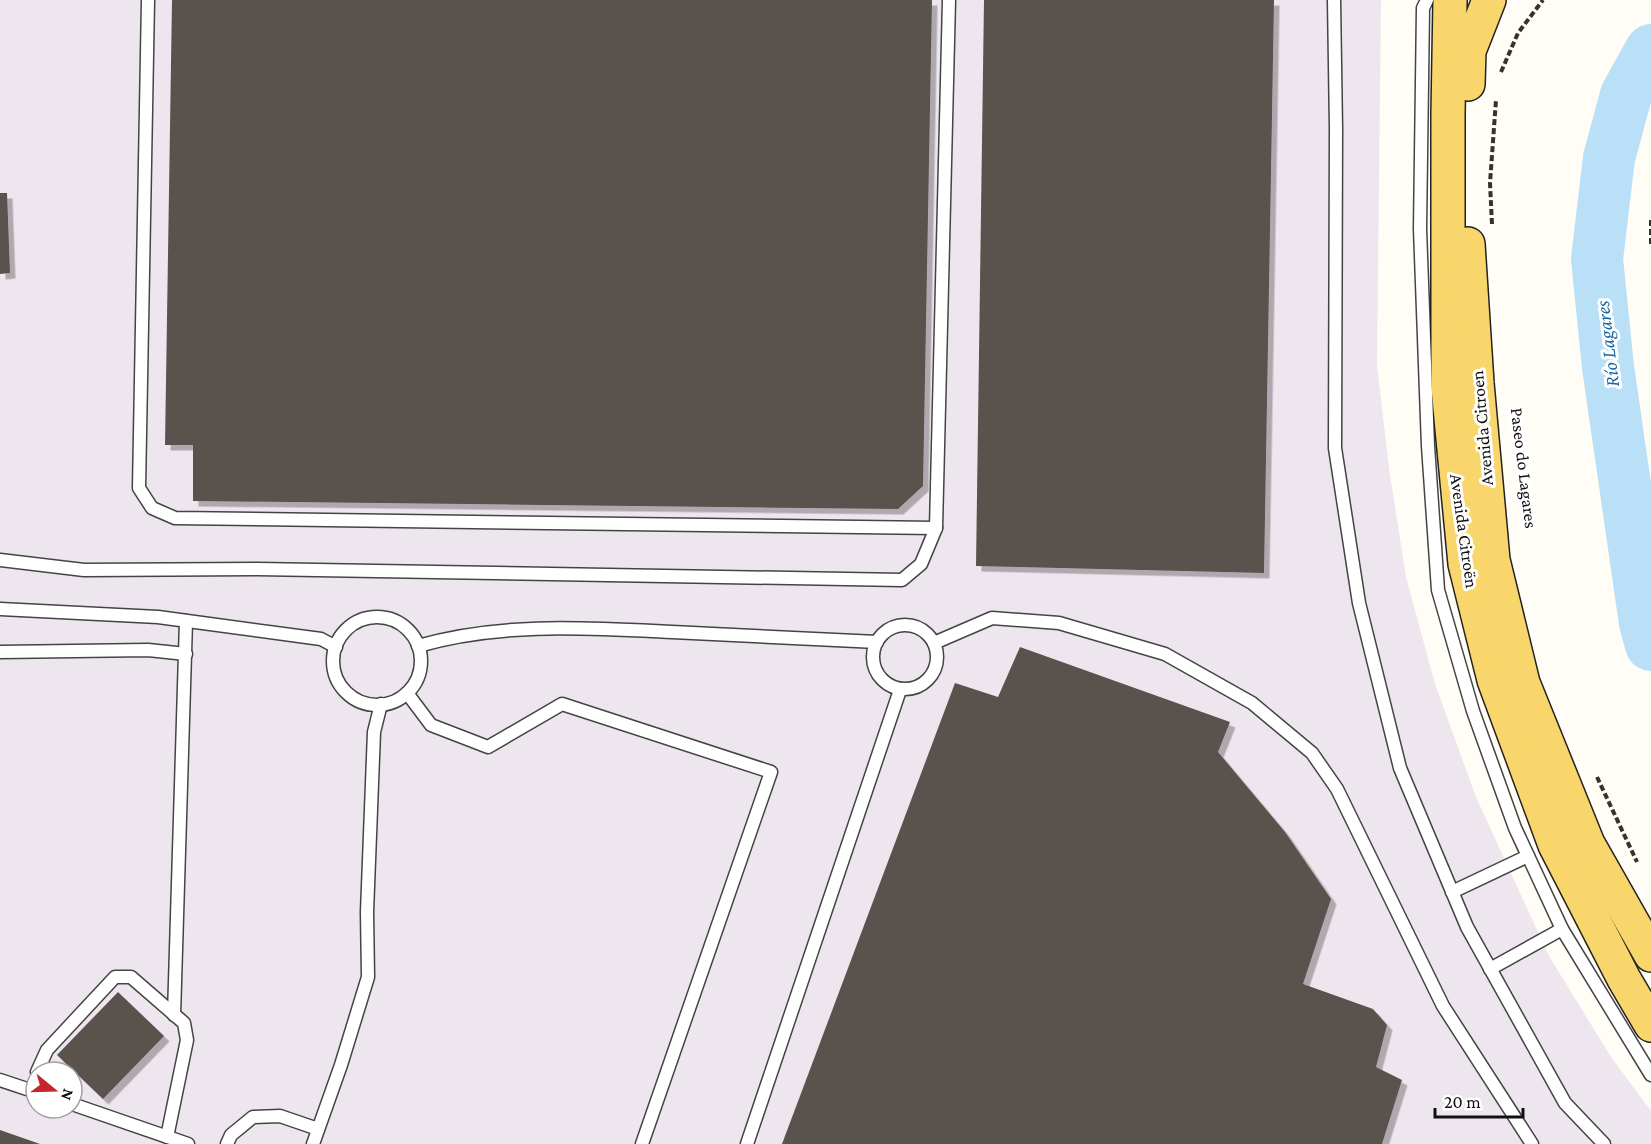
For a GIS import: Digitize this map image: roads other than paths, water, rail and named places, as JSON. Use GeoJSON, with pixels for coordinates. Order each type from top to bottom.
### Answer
{"type":"FeatureCollection","features":[{"type":"Feature","properties":{"kind":"main road","name":"Avenida Citroën"},"geometry":{"type":"LineString","coordinates":[[1450,0],[1448,387],[1465,564],[1494,680],[1555,844],[1624,979],[1651,1025]]}},
{"type":"Feature","properties":{"kind":"main road","name":"Avenida Citroen"},"geometry":{"type":"LineString","coordinates":[[1489,0],[1468,51],[1466,202],[1477,383],[1493,560],[1523,683],[1588,844],[1651,955]]}},
{"type":"Feature","properties":{"kind":"lane"},"geometry":{"type":"LineString","coordinates":[[148,0],[139,488],[152,508],[175,518],[936,528]]}},
{"type":"Feature","properties":{"kind":"lane"},"geometry":{"type":"LineString","coordinates":[[0,560],[84,570],[257,569],[902,580],[921,564],[936,528],[949,0]]}},
{"type":"Feature","properties":{"kind":"lane"},"geometry":{"type":"LineString","coordinates":[[1334,0],[1335,448],[1359,603],[1400,768],[1467,927],[1565,1103],[1604,1144]]}},
{"type":"Feature","properties":{"kind":"lane"},"geometry":{"type":"LineString","coordinates":[[1427,0],[1423,8],[1420,229],[1428,446],[1438,590],[1473,711],[1527,856],[1562,929],[1600,987],[1651,1075]]}},
{"type":"Feature","properties":{"kind":"lane"},"geometry":{"type":"LineString","coordinates":[[0,609],[158,617],[321,639],[336,647]]}},
{"type":"Feature","properties":{"kind":"lane"},"geometry":{"type":"LineString","coordinates":[[376,617],[399,622],[408,630],[418,646],[421,659],[420,670],[413,686],[407,693],[392,702],[381,704],[358,700],[344,689],[336,674],[334,665],[336,647],[345,632],[358,622],[376,617]]}},
{"type":"Feature","properties":{"kind":"lane"},"geometry":{"type":"LineString","coordinates":[[934,643],[992,618],[1059,623],[1165,654],[1261,710],[1312,753],[1337,789],[1443,1006],[1532,1144]]}},
{"type":"Feature","properties":{"kind":"lane"},"geometry":{"type":"LineString","coordinates":[[174,1015],[186,621]]}},
{"type":"Feature","properties":{"kind":"lane"},"geometry":{"type":"LineString","coordinates":[[906,625],[922,630],[934,643],[937,660],[932,675],[918,687],[900,690],[884,682],[874,668],[876,642],[889,629],[906,625]]}},
{"type":"Feature","properties":{"kind":"lane"},"geometry":{"type":"LineString","coordinates":[[418,646],[439,640],[492,633],[567,627],[876,642]]}},
{"type":"Feature","properties":{"kind":"lane"},"geometry":{"type":"LineString","coordinates":[[0,652],[148,650],[186,654]]}},
{"type":"Feature","properties":{"kind":"lane"},"geometry":{"type":"LineString","coordinates":[[747,1144],[900,690]]}},
{"type":"Feature","properties":{"kind":"lane"},"geometry":{"type":"LineString","coordinates":[[407,693],[431,725],[488,747],[562,704],[771,772],[642,1144]]}},
{"type":"Feature","properties":{"kind":"lane"},"geometry":{"type":"LineString","coordinates":[[313,1144],[341,1065],[368,976],[367,912],[374,732],[381,704]]}},
{"type":"Feature","properties":{"kind":"lane"},"geometry":{"type":"LineString","coordinates":[[1452,892],[1527,856]]}},
{"type":"Feature","properties":{"kind":"lane"},"geometry":{"type":"LineString","coordinates":[[1490,969],[1562,929]]}},
{"type":"Feature","properties":{"kind":"lane"},"geometry":{"type":"LineString","coordinates":[[42,1060],[47,1050],[115,977],[131,977],[184,1023],[187,1040],[167,1137]]}},
{"type":"Feature","properties":{"kind":"lane"},"geometry":{"type":"LineString","coordinates":[[0,1080],[24,1088]]}},
{"type":"Feature","properties":{"kind":"lane"},"geometry":{"type":"LineString","coordinates":[[84,1108],[188,1144]]}},
{"type":"Feature","properties":{"kind":"lane"},"geometry":{"type":"LineString","coordinates":[[227,1144],[231,1135],[253,1117],[280,1116],[318,1129]]}},
{"type":"Feature","properties":{"kind":"waterway","name":"Río Lagares"},"geometry":{"type":"LineString","coordinates":[[1651,50],[1626,95],[1609,158],[1597,259],[1608,367],[1645,623],[1651,645]]}}]}
